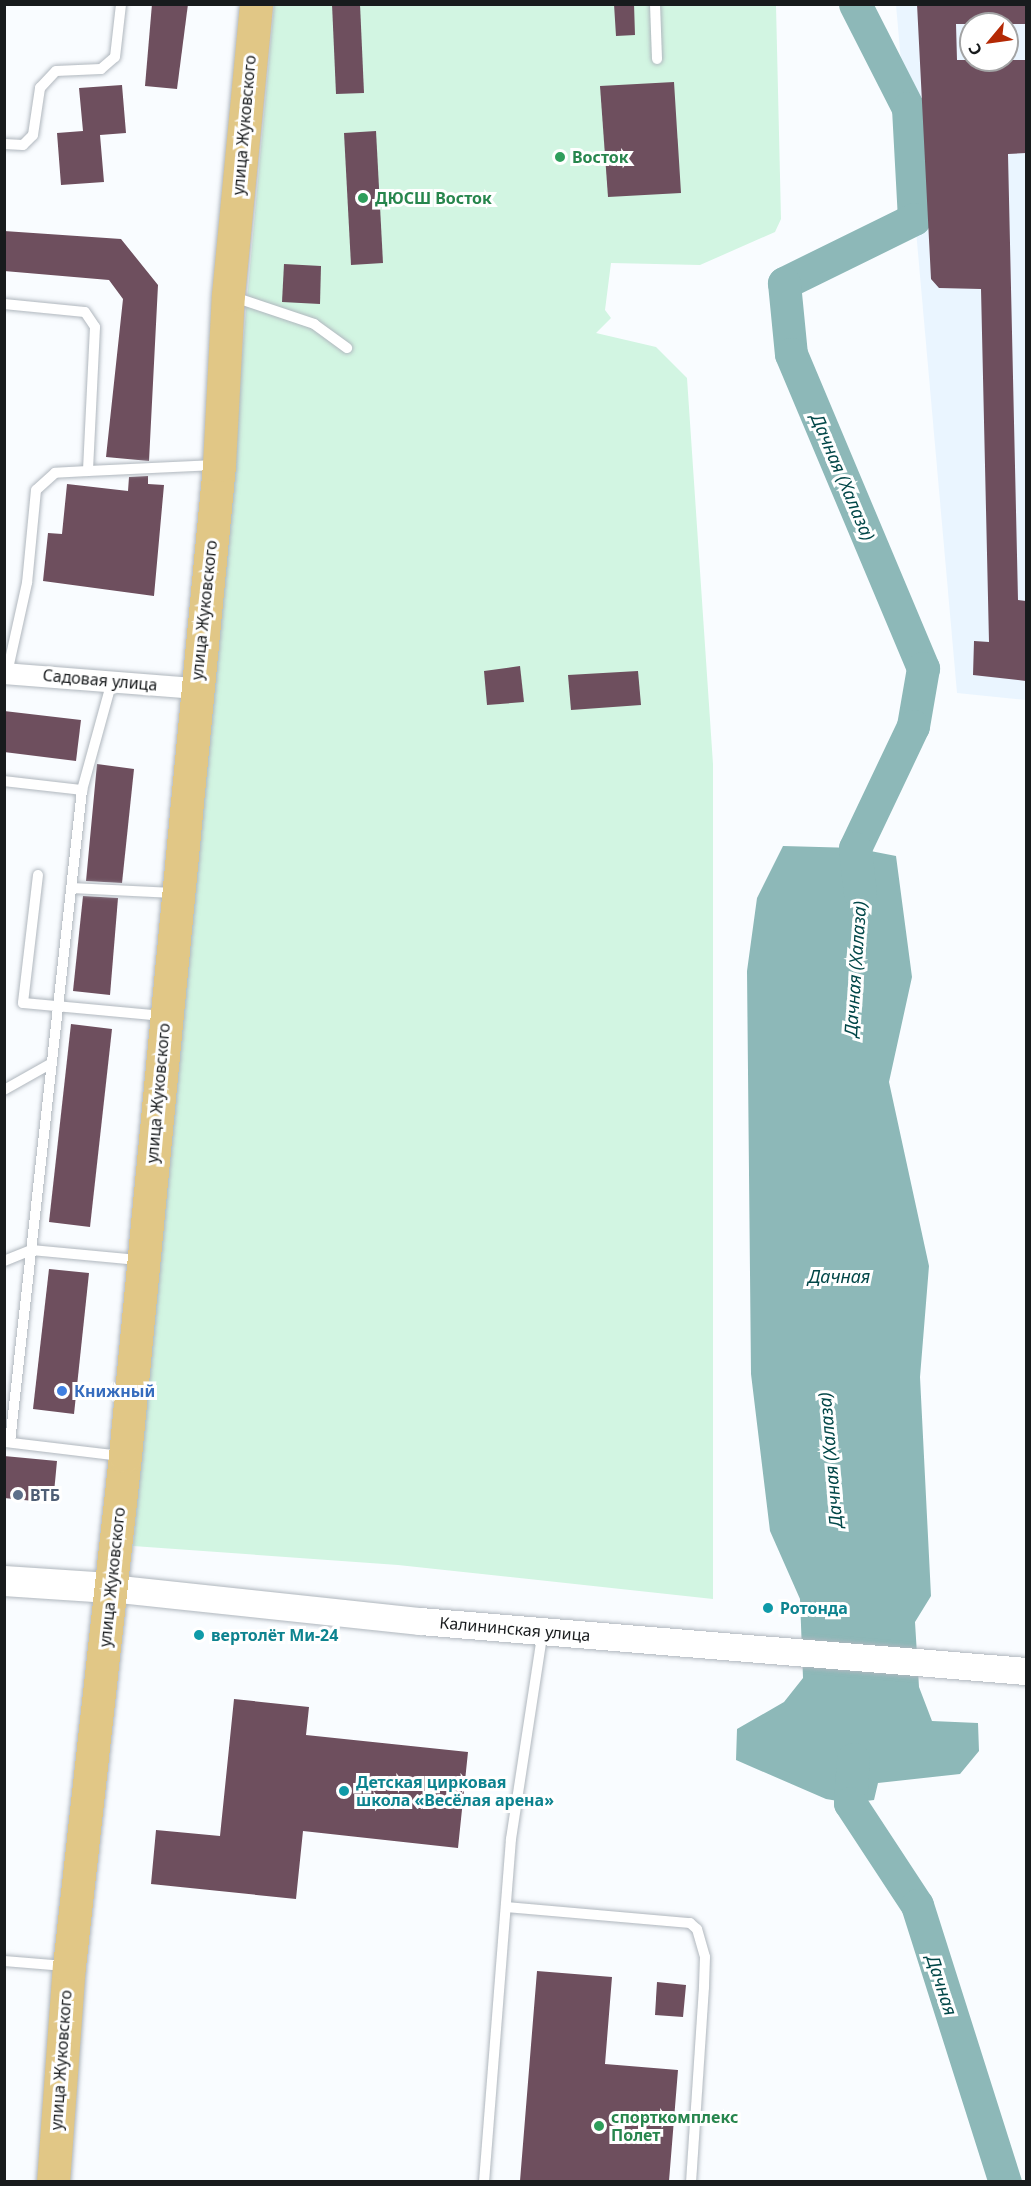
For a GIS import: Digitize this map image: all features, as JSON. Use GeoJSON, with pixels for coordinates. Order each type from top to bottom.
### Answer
{"type":"FeatureCollection","features":[{"type":"Feature","properties":{"kind":"main road","name":"улица Жуковского"},"geometry":{"type":"LineString","coordinates":[[52,2181],[69,1966],[125,1456],[195,688],[219,465],[228,295],[256,4]]}},
{"type":"Feature","properties":{"kind":"main road","name":"Калининская улица"},"geometry":{"type":"LineString","coordinates":[[4,1581],[110,1588]]}},
{"type":"Feature","properties":{"kind":"street","name":"Садовая улица"},"geometry":{"type":"LineString","coordinates":[[6,673],[195,688]]}},
{"type":"Feature","properties":{"kind":"street","name":"Калининская улица"},"geometry":{"type":"LineString","coordinates":[[110,1588],[543,1631],[954,1667],[1026,1671]]}},
{"type":"Feature","properties":{"kind":"lane"},"geometry":{"type":"LineString","coordinates":[[4,144],[23,145],[33,135],[40,88],[56,71],[101,69],[115,57],[121,4]]}},
{"type":"Feature","properties":{"kind":"lane"},"geometry":{"type":"LineString","coordinates":[[655,4],[657,59]]}},
{"type":"Feature","properties":{"kind":"lane"},"geometry":{"type":"LineString","coordinates":[[228,295],[314,324],[347,348]]}},
{"type":"Feature","properties":{"kind":"lane"},"geometry":{"type":"LineString","coordinates":[[4,304],[85,312],[94,327],[88,471]]}},
{"type":"Feature","properties":{"kind":"lane"},"geometry":{"type":"LineString","coordinates":[[6,673],[27,583],[36,490],[56,473],[219,465]]}},
{"type":"Feature","properties":{"kind":"lane"},"geometry":{"type":"LineString","coordinates":[[112,681],[82,790],[31,1250],[7,1442],[125,1456]]}},
{"type":"Feature","properties":{"kind":"lane"},"geometry":{"type":"LineString","coordinates":[[4,781],[82,790]]}},
{"type":"Feature","properties":{"kind":"lane"},"geometry":{"type":"LineString","coordinates":[[38,875],[23,1003],[165,1016]]}},
{"type":"Feature","properties":{"kind":"lane"},"geometry":{"type":"LineString","coordinates":[[71,888],[177,893]]}},
{"type":"Feature","properties":{"kind":"lane"},"geometry":{"type":"LineString","coordinates":[[4,1090],[52,1063]]}},
{"type":"Feature","properties":{"kind":"lane"},"geometry":{"type":"LineString","coordinates":[[4,1261],[31,1250],[142,1260]]}},
{"type":"Feature","properties":{"kind":"lane"},"geometry":{"type":"LineString","coordinates":[[484,2181],[511,1839],[543,1631]]}},
{"type":"Feature","properties":{"kind":"lane"},"geometry":{"type":"LineString","coordinates":[[506,1907],[690,1923],[697,1929],[705,1957],[691,2181]]}},
{"type":"Feature","properties":{"kind":"lane"},"geometry":{"type":"LineString","coordinates":[[4,1961],[69,1966]]}},
{"type":"Feature","properties":{"kind":"shaded area"},"geometry":{"type":"Polygon","coordinates":[[[896,5],[1026,5],[1026,700],[957,693],[896,5]]]}},
{"type":"Feature","properties":{"kind":"green space"},"geometry":{"type":"Polygon","coordinates":[[[274,5],[776,5],[781,219],[775,232],[700,265],[611,263],[605,310],[611,318],[596,333],[656,347],[687,378],[713,764],[713,1599],[398,1565],[133,1546],[274,5]]]}},
{"type":"Feature","properties":{"kind":"water","name":"Дачная"},"geometry":{"type":"Polygon","coordinates":[[[783,846],[855,848],[896,856],[912,977],[889,1082],[929,1266],[920,1377],[931,1596],[915,1622],[919,1687],[932,1721],[978,1723],[979,1751],[960,1774],[878,1783],[874,1800],[850,1803],[826,1799],[736,1760],[737,1729],[784,1702],[803,1678],[800,1599],[770,1531],[751,1374],[747,971],[757,898],[783,846]]]}},
{"type":"Feature","properties":{"kind":"building"},"geometry":{"type":"Polygon","coordinates":[[[152,4],[188,4],[177,89],[145,86],[152,4]]]}},
{"type":"Feature","properties":{"kind":"building"},"geometry":{"type":"Polygon","coordinates":[[[332,4],[360,4],[364,93],[336,94],[332,4]]]}},
{"type":"Feature","properties":{"kind":"building"},"geometry":{"type":"Polygon","coordinates":[[[614,4],[634,4],[635,35],[616,36],[614,4]]]}},
{"type":"Feature","properties":{"kind":"building"},"geometry":{"type":"Polygon","coordinates":[[[917,4],[1026,4],[1026,24],[1019,24],[1019,12],[959,12],[959,24],[956,24],[959,72],[1019,72],[1019,60],[1026,60],[1026,153],[1008,154],[1018,600],[1026,601],[1026,681],[973,675],[974,641],[989,642],[981,289],[939,288],[931,279],[917,4]]]}},
{"type":"Feature","properties":{"kind":"building","name":"Восток"},"geometry":{"type":"Polygon","coordinates":[[[674,82],[681,193],[608,197],[600,86],[674,82]]]}},
{"type":"Feature","properties":{"kind":"building"},"geometry":{"type":"Polygon","coordinates":[[[122,85],[126,133],[100,135],[104,182],[61,185],[57,133],[83,131],[79,88],[122,85]]]}},
{"type":"Feature","properties":{"kind":"building","name":"ДЮСШ Восток"},"geometry":{"type":"Polygon","coordinates":[[[376,131],[383,263],[351,265],[344,133],[376,131]]]}},
{"type":"Feature","properties":{"kind":"building"},"geometry":{"type":"Polygon","coordinates":[[[4,231],[121,239],[158,285],[149,461],[106,457],[123,299],[109,280],[4,271],[4,231]]]}},
{"type":"Feature","properties":{"kind":"building"},"geometry":{"type":"Polygon","coordinates":[[[284,264],[321,266],[320,304],[282,302],[284,264]]]}},
{"type":"Feature","properties":{"kind":"building"},"geometry":{"type":"Polygon","coordinates":[[[148,476],[148,484],[164,485],[154,596],[43,581],[48,533],[62,534],[67,484],[128,491],[129,477],[148,476]]]}},
{"type":"Feature","properties":{"kind":"building"},"geometry":{"type":"Polygon","coordinates":[[[520,666],[524,702],[487,705],[484,671],[520,666]]]}},
{"type":"Feature","properties":{"kind":"building"},"geometry":{"type":"Polygon","coordinates":[[[638,671],[641,705],[571,710],[568,675],[638,671]]]}},
{"type":"Feature","properties":{"kind":"building"},"geometry":{"type":"Polygon","coordinates":[[[4,711],[81,720],[76,761],[4,752],[4,711]]]}},
{"type":"Feature","properties":{"kind":"building"},"geometry":{"type":"Polygon","coordinates":[[[97,764],[134,769],[122,883],[86,881],[97,764]]]}},
{"type":"Feature","properties":{"kind":"building"},"geometry":{"type":"Polygon","coordinates":[[[83,896],[118,898],[110,995],[73,991],[83,896]]]}},
{"type":"Feature","properties":{"kind":"building"},"geometry":{"type":"Polygon","coordinates":[[[71,1024],[112,1029],[90,1227],[49,1222],[71,1024]]]}},
{"type":"Feature","properties":{"kind":"building"},"geometry":{"type":"Polygon","coordinates":[[[49,1269],[89,1273],[74,1414],[33,1409],[49,1269]]]}},
{"type":"Feature","properties":{"kind":"building"},"geometry":{"type":"Polygon","coordinates":[[[4,1456],[57,1461],[53,1503],[4,1498],[4,1456]]]}},
{"type":"Feature","properties":{"kind":"building","name":"Детская цирковая школа «Весёлая арена»"},"geometry":{"type":"Polygon","coordinates":[[[234,1699],[309,1707],[306,1735],[468,1752],[458,1848],[303,1831],[296,1899],[151,1884],[156,1830],[220,1836],[234,1699]]]}},
{"type":"Feature","properties":{"kind":"building","name":"спорткомплекс Полет"},"geometry":{"type":"Polygon","coordinates":[[[537,1971],[612,1977],[605,2064],[678,2070],[669,2181],[520,2181],[537,1971]]]}},
{"type":"Feature","properties":{"kind":"building"},"geometry":{"type":"Polygon","coordinates":[[[657,1982],[686,1985],[683,2017],[655,2015],[657,1982]]]}},
{"type":"Feature","properties":{"kind":"waterway","name":"Дачная (Халаза)"},"geometry":{"type":"LineString","coordinates":[[855,4],[908,108],[914,219],[784,283],[791,354],[923,668],[913,726],[855,848],[860,894]]}},
{"type":"Feature","properties":{"kind":"waterway","name":"Дачная"},"geometry":{"type":"LineString","coordinates":[[853,1759],[850,1803],[917,1905],[1005,2182]]}},
{"type":"Feature","properties":{"kind":"place","name":"Восток"},"geometry":{"type":"Point","coordinates":[560,157]}},
{"type":"Feature","properties":{"kind":"place","name":"ДЮСШ Восток"},"geometry":{"type":"Point","coordinates":[363,198]}},
{"type":"Feature","properties":{"kind":"place","name":"Книжный"},"geometry":{"type":"Point","coordinates":[62,1391]}},
{"type":"Feature","properties":{"kind":"place","name":"ВТБ"},"geometry":{"type":"Point","coordinates":[18,1495]}},
{"type":"Feature","properties":{"kind":"place","name":"Ротонда"},"geometry":{"type":"Point","coordinates":[768,1608]}},
{"type":"Feature","properties":{"kind":"place","name":"вертолёт Ми-24"},"geometry":{"type":"Point","coordinates":[199,1635]}},
{"type":"Feature","properties":{"kind":"place","name":"Детская цирковая школа «Весёлая арена»"},"geometry":{"type":"Point","coordinates":[344,1791]}},
{"type":"Feature","properties":{"kind":"place","name":"спорткомплекс Полет"},"geometry":{"type":"Point","coordinates":[599,2126]}}]}
